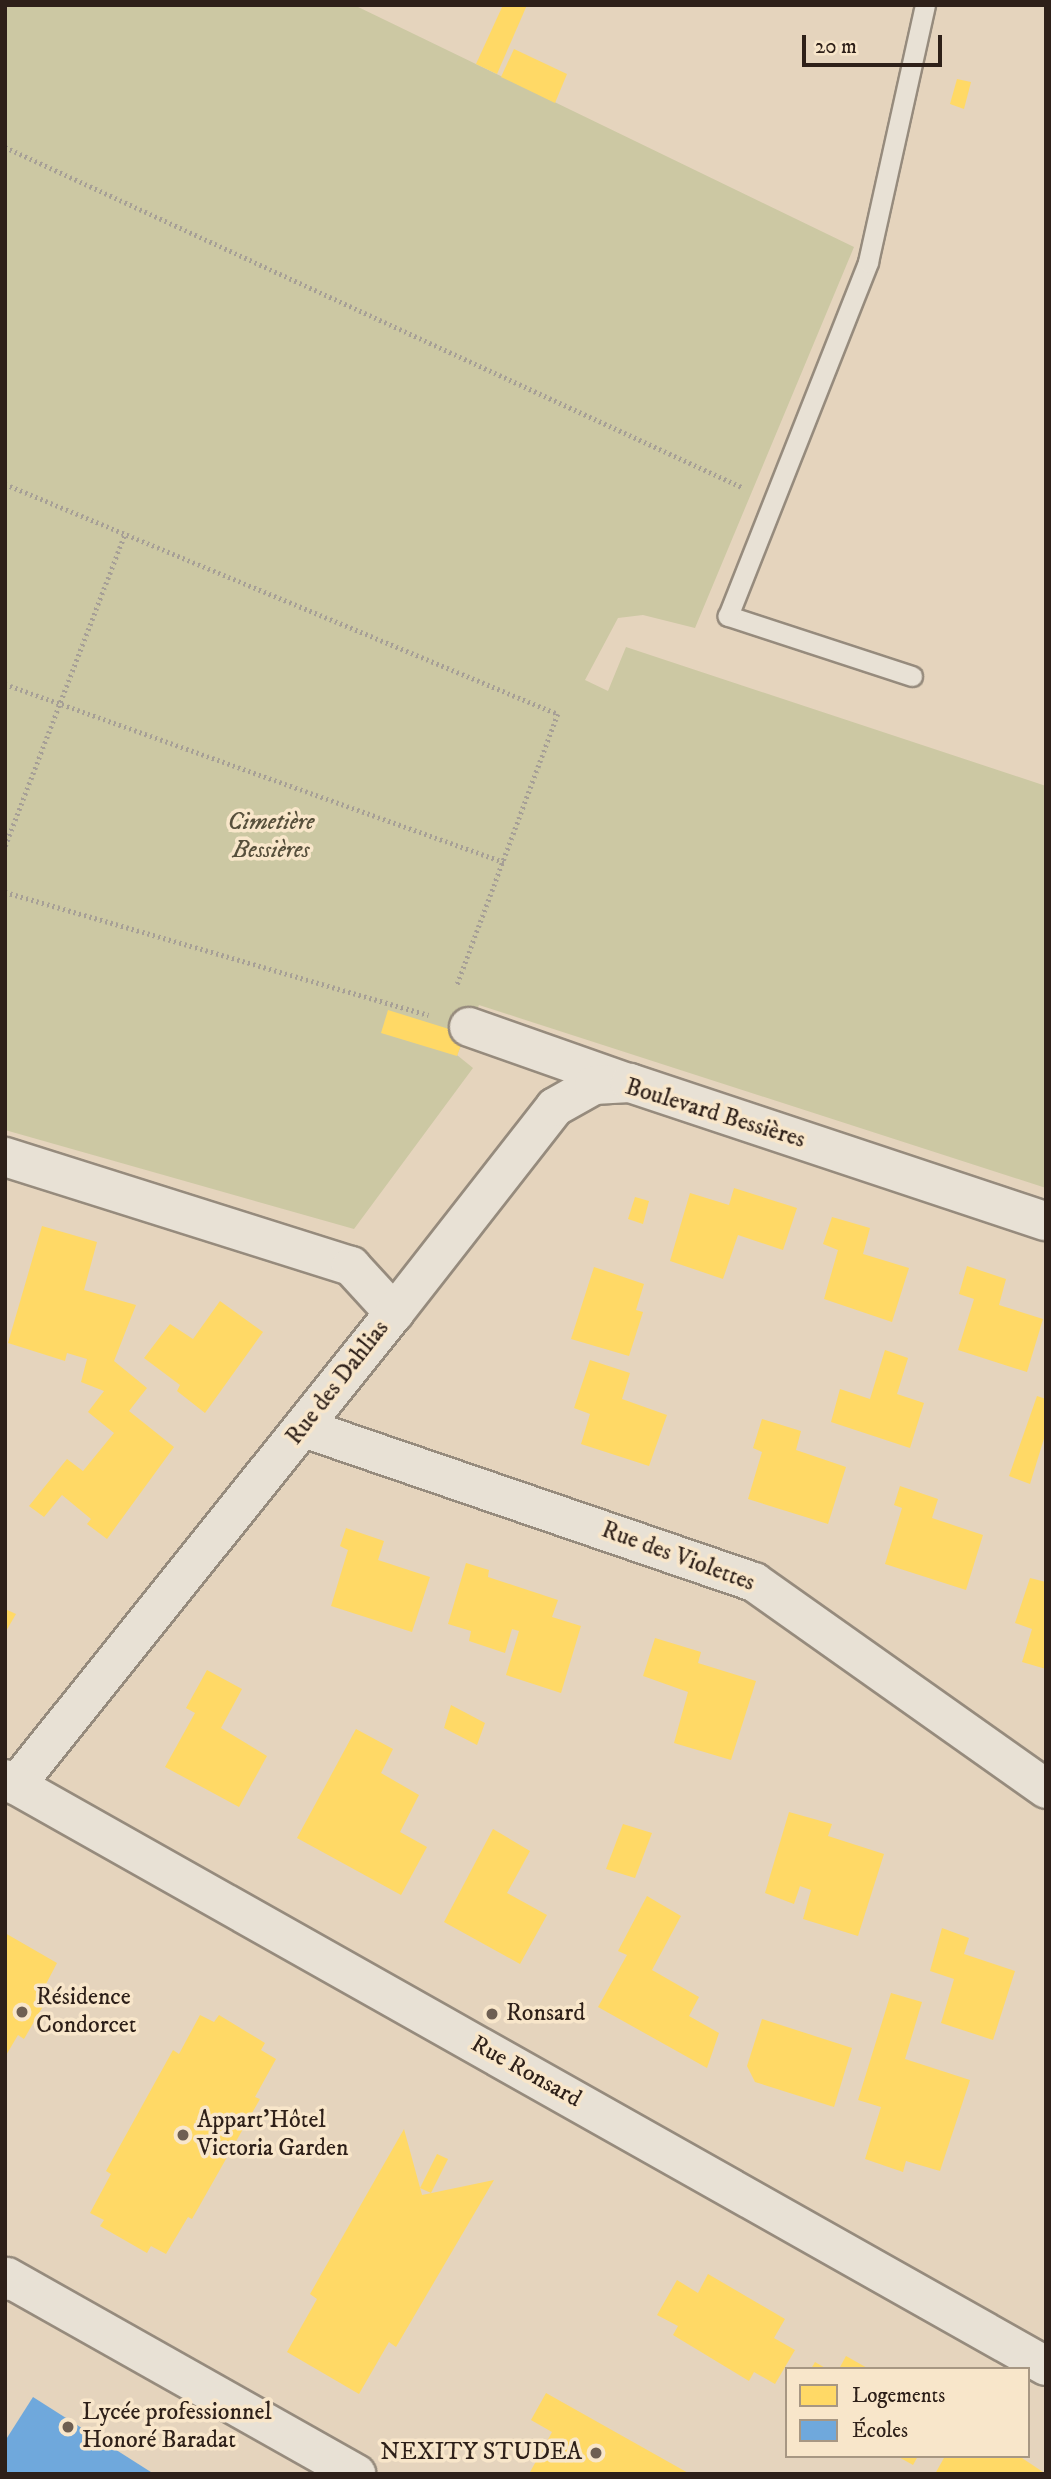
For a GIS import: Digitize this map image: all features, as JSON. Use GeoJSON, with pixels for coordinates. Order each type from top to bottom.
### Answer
{"type":"FeatureCollection","features":[{"type":"Feature","properties":{"kind":"street"},"geometry":{"type":"LineString","coordinates":[[457,1023],[630,1083]]}},
{"type":"Feature","properties":{"kind":"street","name":"Boulevard Bessières"},"geometry":{"type":"LineString","coordinates":[[394,1313],[555,1107],[594,1085],[630,1083],[1046,1221]]}},
{"type":"Feature","properties":{"kind":"street","name":"Rue des Dahlias"},"geometry":{"type":"LineString","coordinates":[[5,1157],[351,1266],[394,1313],[304,1428],[11,1782]]}},
{"type":"Feature","properties":{"kind":"street","name":"Rue des Violettes"},"geometry":{"type":"LineString","coordinates":[[304,1428],[754,1582],[1046,1789]]}},
{"type":"Feature","properties":{"kind":"street","name":"Rue Ronsard"},"geometry":{"type":"LineString","coordinates":[[11,1782],[1046,2366]]}},
{"type":"Feature","properties":{"kind":"street"},"geometry":{"type":"LineString","coordinates":[[5,2281],[8,2277],[356,2474]]}},
{"type":"Feature","properties":{"kind":"lane"},"geometry":{"type":"LineString","coordinates":[[912,676],[728,616],[868,262],[925,5]]}},
{"type":"Feature","properties":{"kind":"path"},"geometry":{"type":"LineString","coordinates":[[5,147],[773,502]]}},
{"type":"Feature","properties":{"kind":"path"},"geometry":{"type":"LineString","coordinates":[[5,484],[558,714],[504,862],[457,1023],[5,892]]}},
{"type":"Feature","properties":{"kind":"path"},"geometry":{"type":"LineString","coordinates":[[5,845],[125,534]]}},
{"type":"Feature","properties":{"kind":"path"},"geometry":{"type":"LineString","coordinates":[[5,684],[504,862]]}},
{"type":"Feature","properties":{"kind":"green space","name":"Cimetière Bessières"},"geometry":{"type":"Polygon","coordinates":[[[5,5],[354,5],[854,247],[695,628],[643,615],[618,618],[585,680],[608,691],[626,647],[1046,786],[1046,1188],[479,1005],[457,1055],[473,1068],[354,1229],[5,1130],[5,5]]]}},
{"type":"Feature","properties":{"kind":"building: Logements"},"geometry":{"type":"Polygon","coordinates":[[[503,5],[527,5],[497,74],[476,64],[503,5]]]}},
{"type":"Feature","properties":{"kind":"building: Logements"},"geometry":{"type":"Polygon","coordinates":[[[514,49],[567,74],[555,103],[501,77],[514,49]]]}},
{"type":"Feature","properties":{"kind":"building: Logements"},"geometry":{"type":"Polygon","coordinates":[[[957,79],[971,82],[964,109],[950,104],[957,79]]]}},
{"type":"Feature","properties":{"kind":"building: Logements"},"geometry":{"type":"Polygon","coordinates":[[[388,1010],[465,1034],[457,1056],[381,1033],[388,1010]]]}},
{"type":"Feature","properties":{"kind":"building: Logements"},"geometry":{"type":"Polygon","coordinates":[[[734,1188],[797,1208],[783,1250],[738,1235],[723,1279],[670,1261],[690,1193],[729,1205],[734,1188]]]}},
{"type":"Feature","properties":{"kind":"building: Logements"},"geometry":{"type":"Polygon","coordinates":[[[635,1197],[649,1201],[643,1224],[628,1219],[635,1197]]]}},
{"type":"Feature","properties":{"kind":"building: Logements"},"geometry":{"type":"Polygon","coordinates":[[[832,1217],[870,1228],[863,1254],[909,1268],[892,1322],[824,1299],[838,1250],[823,1244],[832,1217]]]}},
{"type":"Feature","properties":{"kind":"building: Logements"},"geometry":{"type":"Polygon","coordinates":[[[42,1226],[97,1242],[84,1290],[136,1305],[114,1361],[147,1388],[129,1411],[174,1447],[107,1539],[87,1524],[91,1519],[62,1495],[44,1517],[29,1506],[67,1459],[83,1471],[114,1433],[88,1412],[104,1391],[81,1382],[87,1359],[67,1353],[65,1361],[8,1343],[42,1226]]]}},
{"type":"Feature","properties":{"kind":"building: Logements"},"geometry":{"type":"Polygon","coordinates":[[[967,1266],[1006,1279],[999,1305],[1043,1319],[1027,1372],[958,1350],[974,1299],[959,1294],[967,1266]]]}},
{"type":"Feature","properties":{"kind":"building: Logements"},"geometry":{"type":"Polygon","coordinates":[[[594,1267],[644,1284],[636,1310],[643,1312],[629,1356],[571,1339],[594,1267]]]}},
{"type":"Feature","properties":{"kind":"building: Logements"},"geometry":{"type":"Polygon","coordinates":[[[220,1301],[263,1332],[205,1413],[177,1391],[180,1385],[144,1358],[170,1324],[193,1339],[220,1301]]]}},
{"type":"Feature","properties":{"kind":"building: Logements"},"geometry":{"type":"Polygon","coordinates":[[[885,1350],[908,1358],[897,1394],[924,1403],[910,1448],[831,1422],[840,1389],[870,1399],[885,1350]]]}},
{"type":"Feature","properties":{"kind":"building: Logements"},"geometry":{"type":"Polygon","coordinates":[[[590,1360],[630,1373],[622,1399],[667,1415],[649,1466],[581,1444],[590,1414],[574,1408],[590,1360]]]}},
{"type":"Feature","properties":{"kind":"building: Logements"},"geometry":{"type":"Polygon","coordinates":[[[1037,1396],[1046,1399],[1046,1432],[1030,1484],[1009,1476],[1037,1396]]]}},
{"type":"Feature","properties":{"kind":"building: Logements"},"geometry":{"type":"Polygon","coordinates":[[[762,1419],[801,1431],[796,1450],[846,1467],[828,1524],[748,1499],[762,1452],[753,1448],[762,1419]]]}},
{"type":"Feature","properties":{"kind":"building: Logements"},"geometry":{"type":"Polygon","coordinates":[[[900,1486],[938,1499],[932,1518],[983,1535],[966,1590],[885,1564],[902,1508],[894,1505],[900,1486]]]}},
{"type":"Feature","properties":{"kind":"building: Logements"},"geometry":{"type":"Polygon","coordinates":[[[346,1528],[384,1541],[378,1560],[430,1577],[412,1632],[331,1606],[348,1550],[340,1546],[346,1528]]]}},
{"type":"Feature","properties":{"kind":"building: Logements"},"geometry":{"type":"Polygon","coordinates":[[[466,1563],[489,1570],[488,1577],[558,1600],[552,1617],[581,1626],[561,1693],[506,1675],[519,1631],[512,1629],[505,1653],[469,1641],[471,1631],[448,1624],[466,1563]]]}},
{"type":"Feature","properties":{"kind":"building: Logements"},"geometry":{"type":"Polygon","coordinates":[[[1030,1578],[1046,1582],[1046,1669],[1022,1662],[1032,1629],[1015,1623],[1030,1578]]]}},
{"type":"Feature","properties":{"kind":"building: Logements"},"geometry":{"type":"Polygon","coordinates":[[[5,1609],[16,1614],[5,1633],[5,1609]]]}},
{"type":"Feature","properties":{"kind":"building: Logements"},"geometry":{"type":"Polygon","coordinates":[[[655,1638],[701,1652],[698,1663],[756,1681],[731,1760],[674,1743],[688,1692],[643,1676],[655,1638]]]}},
{"type":"Feature","properties":{"kind":"building: Logements"},"geometry":{"type":"Polygon","coordinates":[[[207,1670],[242,1689],[221,1728],[267,1756],[239,1807],[165,1767],[195,1713],[186,1708],[207,1670]]]}},
{"type":"Feature","properties":{"kind":"building: Logements"},"geometry":{"type":"Polygon","coordinates":[[[451,1705],[485,1723],[477,1745],[444,1728],[451,1705]]]}},
{"type":"Feature","properties":{"kind":"building: Logements"},"geometry":{"type":"Polygon","coordinates":[[[356,1729],[393,1749],[381,1773],[419,1795],[400,1832],[427,1847],[401,1895],[297,1838],[356,1729]]]}},
{"type":"Feature","properties":{"kind":"building: Logements"},"geometry":{"type":"Polygon","coordinates":[[[789,1812],[832,1824],[828,1836],[884,1854],[858,1936],[803,1919],[811,1890],[800,1886],[794,1904],[765,1893],[789,1812]]]}},
{"type":"Feature","properties":{"kind":"building: Logements"},"geometry":{"type":"Polygon","coordinates":[[[623,1824],[652,1833],[635,1878],[606,1869],[623,1824]]]}},
{"type":"Feature","properties":{"kind":"building: Logements"},"geometry":{"type":"Polygon","coordinates":[[[493,1829],[530,1851],[507,1893],[547,1915],[520,1964],[444,1922],[493,1829]]]}},
{"type":"Feature","properties":{"kind":"building: Logements"},"geometry":{"type":"Polygon","coordinates":[[[647,1896],[681,1916],[652,1970],[699,1997],[689,2016],[719,2033],[707,2068],[598,2007],[627,1955],[618,1951],[647,1896]]]}},
{"type":"Feature","properties":{"kind":"building: Logements"},"geometry":{"type":"Polygon","coordinates":[[[942,1928],[969,1938],[964,1954],[1015,1971],[993,2040],[941,2023],[954,1979],[930,1971],[942,1928]]]}},
{"type":"Feature","properties":{"kind":"building: Logements","name":"Résidence Condorcet"},"geometry":{"type":"Polygon","coordinates":[[[5,1933],[57,1963],[46,1984],[53,1989],[24,2039],[18,2035],[5,2057],[5,1933]]]}},
{"type":"Feature","properties":{"kind":"building: Logements"},"geometry":{"type":"Polygon","coordinates":[[[891,1993],[922,2002],[905,2059],[970,2080],[940,2171],[906,2161],[903,2172],[865,2159],[881,2107],[858,2100],[891,1993]]]}},
{"type":"Feature","properties":{"kind":"building: Logements"},"geometry":{"type":"Polygon","coordinates":[[[200,2015],[214,2022],[219,2015],[265,2043],[261,2050],[276,2059],[255,2097],[260,2099],[192,2219],[188,2217],[166,2254],[151,2246],[147,2253],[100,2226],[104,2220],[90,2213],[111,2174],[106,2171],[173,2050],[179,2054],[200,2015]]]}},
{"type":"Feature","properties":{"kind":"building: Logements"},"geometry":{"type":"Polygon","coordinates":[[[762,2019],[852,2048],[834,2107],[755,2082],[747,2066],[762,2019]]]}},
{"type":"Feature","properties":{"kind":"building: Logements"},"geometry":{"type":"Polygon","coordinates":[[[404,2129],[422,2195],[494,2180],[396,2347],[389,2342],[359,2394],[287,2352],[317,2299],[310,2294],[404,2129]]]}},
{"type":"Feature","properties":{"kind":"building: Logements"},"geometry":{"type":"Polygon","coordinates":[[[437,2154],[448,2159],[431,2193],[420,2188],[437,2154]]]}},
{"type":"Feature","properties":{"kind":"building: Logements"},"geometry":{"type":"Polygon","coordinates":[[[708,2274],[785,2319],[774,2338],[795,2350],[775,2384],[754,2372],[749,2381],[673,2335],[678,2326],[657,2315],[677,2280],[698,2293],[708,2274]]]}},
{"type":"Feature","properties":{"kind":"building: Logements"},"geometry":{"type":"Polygon","coordinates":[[[846,2356],[865,2367],[840,2367],[846,2356]]]}},
{"type":"Feature","properties":{"kind":"building: Logements","name":"NEXITY STUDEA"},"geometry":{"type":"Polygon","coordinates":[[[546,2393],[690,2474],[529,2474],[552,2432],[531,2420],[546,2393]]]}},
{"type":"Feature","properties":{"kind":"building: Logements"},"geometry":{"type":"Polygon","coordinates":[[[901,2458],[917,2458],[913,2465],[901,2458]]]}},
{"type":"Feature","properties":{"kind":"building: Logements"},"geometry":{"type":"Polygon","coordinates":[[[944,2458],[1022,2458],[1046,2474],[935,2474],[944,2458]]]}},
{"type":"Feature","properties":{"kind":"building: Écoles"},"geometry":{"type":"Polygon","coordinates":[[[33,2397],[154,2474],[5,2474],[5,2441],[33,2397]]]}},
{"type":"Feature","properties":{"kind":"place","name":"Résidence Condorcet"},"geometry":{"type":"Point","coordinates":[22,2012]}},
{"type":"Feature","properties":{"kind":"place","name":"Ronsard"},"geometry":{"type":"Point","coordinates":[492,2014]}},
{"type":"Feature","properties":{"kind":"place","name":"Appart'Hôtel Victoria Garden"},"geometry":{"type":"Point","coordinates":[183,2135]}},
{"type":"Feature","properties":{"kind":"place","name":"Lycée professionnel Honoré Baradat"},"geometry":{"type":"Point","coordinates":[68,2427]}},
{"type":"Feature","properties":{"kind":"place","name":"NEXITY STUDEA"},"geometry":{"type":"Point","coordinates":[596,2453]}}]}
